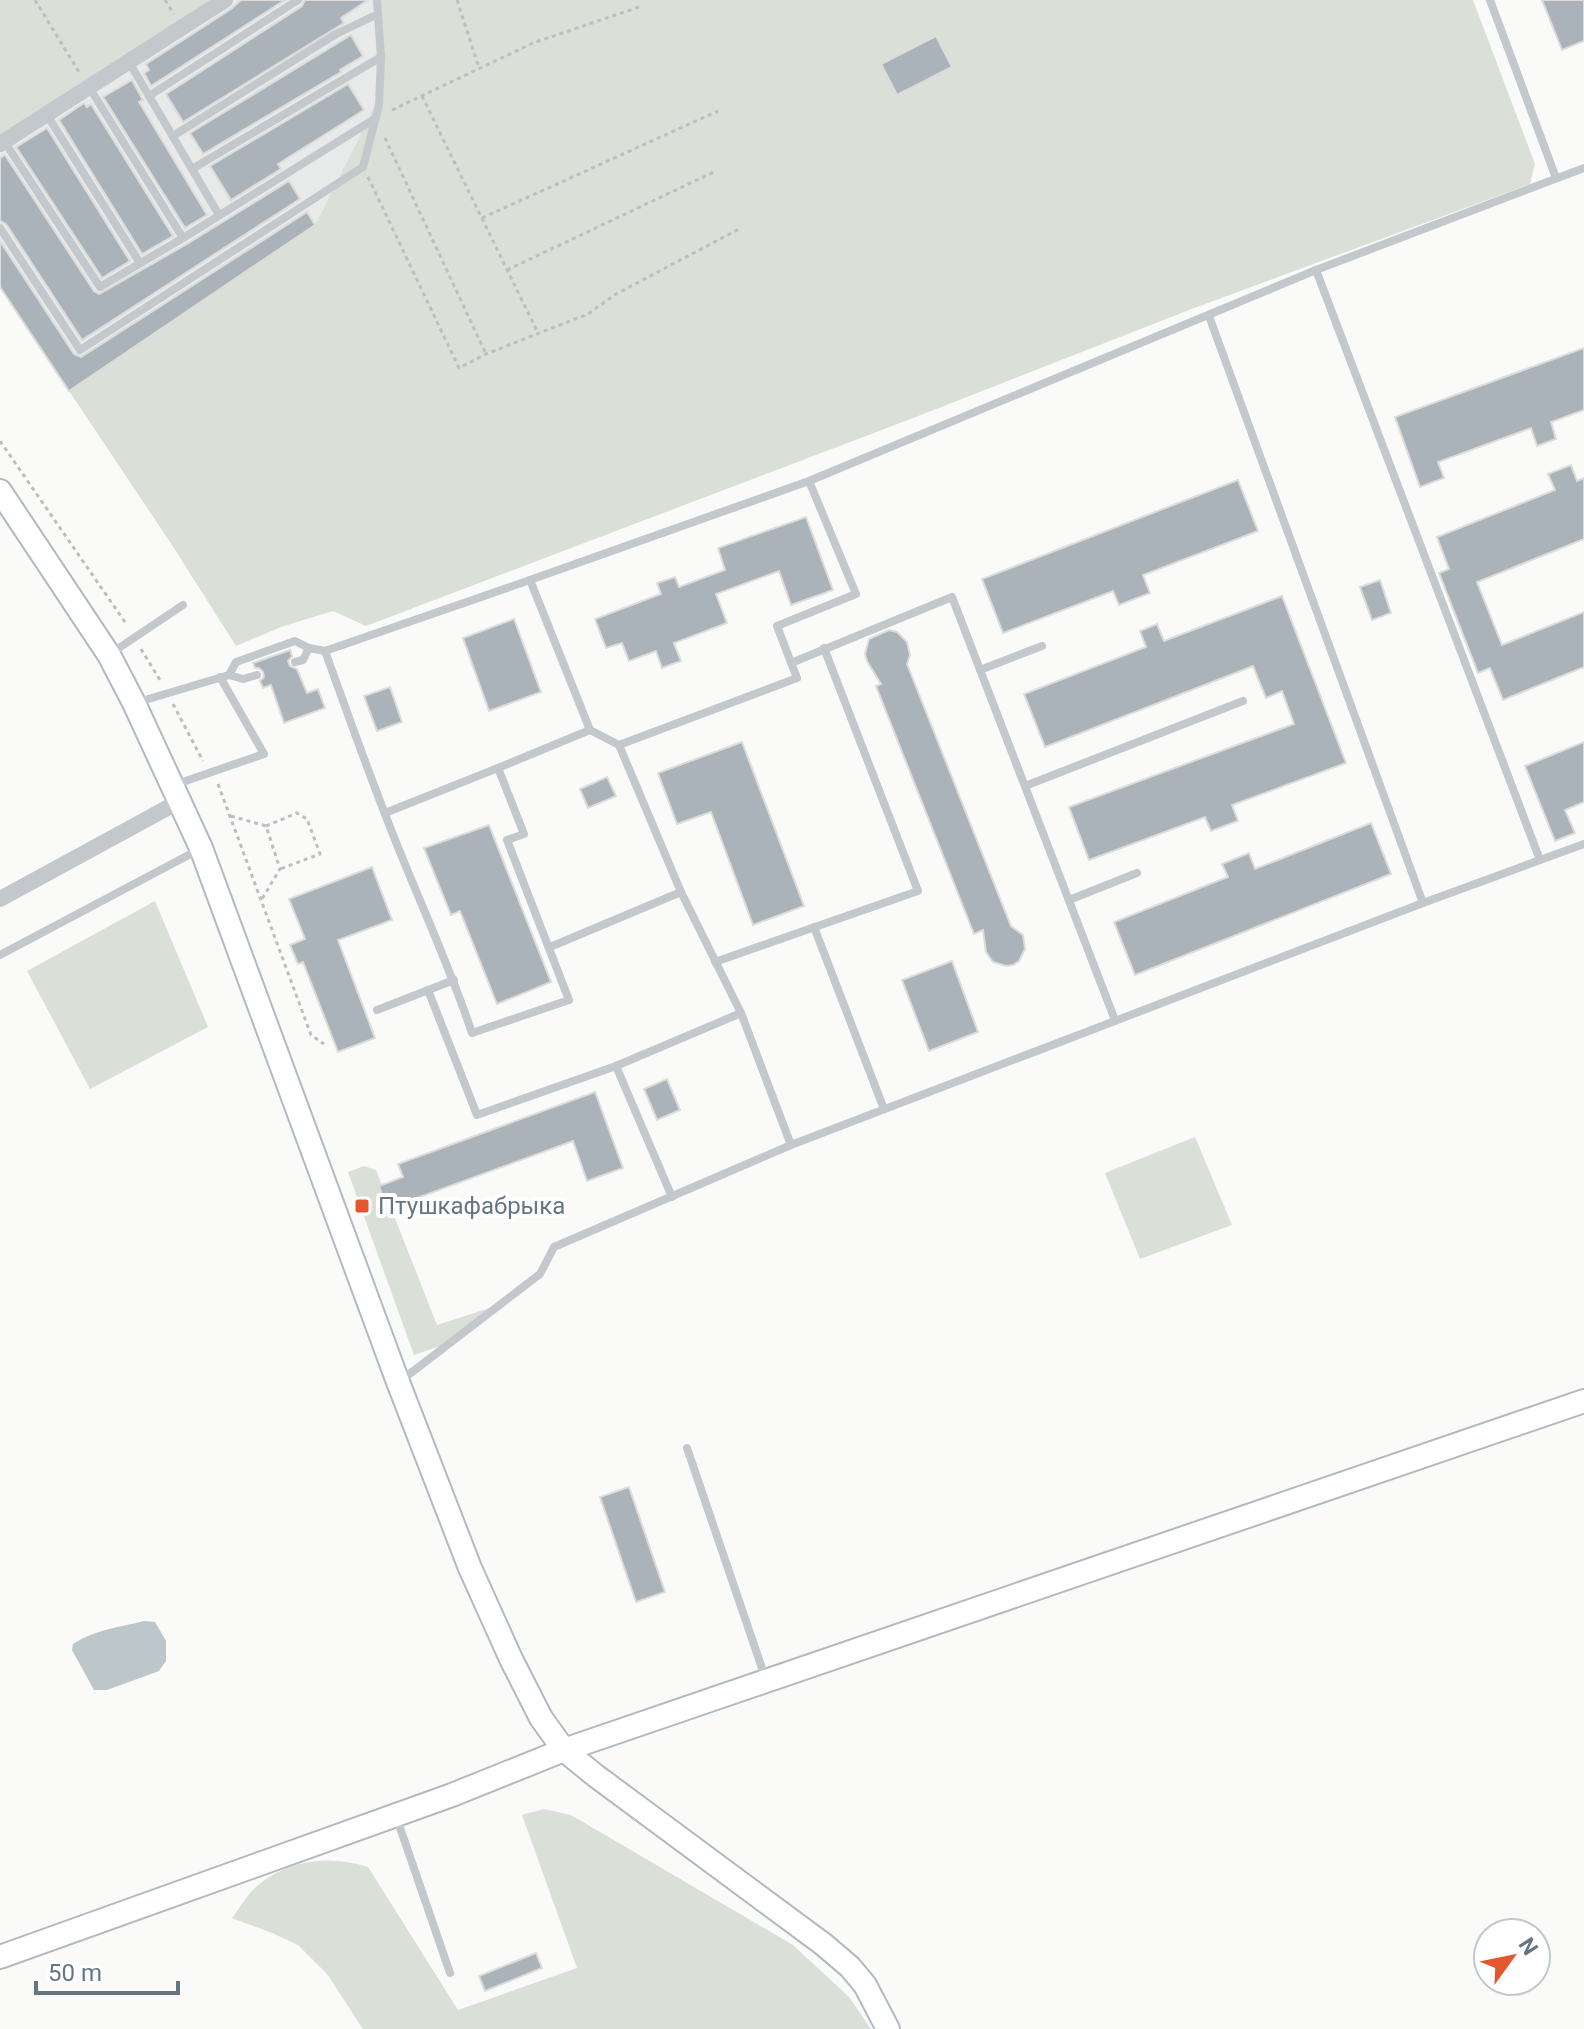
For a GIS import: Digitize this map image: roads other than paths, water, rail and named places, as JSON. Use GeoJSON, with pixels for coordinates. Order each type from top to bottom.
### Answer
{"type":"FeatureCollection","features":[{"type":"Feature","properties":{"kind":"main road"},"geometry":{"type":"LineString","coordinates":[[0,491],[109,655],[177,793],[201,848],[470,1568],[541,1718],[564,1750],[850,1967],[865,1985],[888,2029]]}},
{"type":"Feature","properties":{"kind":"main road"},"geometry":{"type":"LineString","coordinates":[[0,1957],[452,1795],[564,1750],[1584,1401]]}},
{"type":"Feature","properties":{"kind":"street"},"geometry":{"type":"LineString","coordinates":[[2,143],[225,0]]}},
{"type":"Feature","properties":{"kind":"street"},"geometry":{"type":"LineString","coordinates":[[0,899],[177,793]]}},
{"type":"Feature","properties":{"kind":"lane"},"geometry":{"type":"LineString","coordinates":[[149,96],[298,0]]}},
{"type":"Feature","properties":{"kind":"lane"},"geometry":{"type":"LineString","coordinates":[[0,228],[80,350],[363,167],[379,105],[381,57],[377,0]]}},
{"type":"Feature","properties":{"kind":"lane"},"geometry":{"type":"LineString","coordinates":[[1490,0],[1556,178]]}},
{"type":"Feature","properties":{"kind":"lane"},"geometry":{"type":"LineString","coordinates":[[173,136],[336,34],[378,14]]}},
{"type":"Feature","properties":{"kind":"lane"},"geometry":{"type":"LineString","coordinates":[[192,169],[381,57]]}},
{"type":"Feature","properties":{"kind":"lane"},"geometry":{"type":"LineString","coordinates":[[128,61],[219,215]]}},
{"type":"Feature","properties":{"kind":"lane"},"geometry":{"type":"LineString","coordinates":[[89,87],[183,238]]}},
{"type":"Feature","properties":{"kind":"lane"},"geometry":{"type":"LineString","coordinates":[[47,114],[140,263]]}},
{"type":"Feature","properties":{"kind":"lane"},"geometry":{"type":"LineString","coordinates":[[2,143],[100,287],[376,118]]}},
{"type":"Feature","properties":{"kind":"lane"},"geometry":{"type":"LineString","coordinates":[[225,676],[236,662],[245,657],[295,641],[325,651],[809,481],[1316,270],[1584,168]]}},
{"type":"Feature","properties":{"kind":"lane"},"geometry":{"type":"LineString","coordinates":[[1316,270],[1540,860]]}},
{"type":"Feature","properties":{"kind":"lane"},"geometry":{"type":"LineString","coordinates":[[1209,316],[1423,903]]}},
{"type":"Feature","properties":{"kind":"lane"},"geometry":{"type":"LineString","coordinates":[[619,745],[797,678],[777,626],[856,594],[809,481]]}},
{"type":"Feature","properties":{"kind":"lane"},"geometry":{"type":"LineString","coordinates":[[530,580],[590,730],[619,745],[681,892],[741,1013],[791,1145]]}},
{"type":"Feature","properties":{"kind":"lane"},"geometry":{"type":"LineString","coordinates":[[791,663],[952,597],[1115,1020]]}},
{"type":"Feature","properties":{"kind":"lane"},"geometry":{"type":"LineString","coordinates":[[109,655],[183,605]]}},
{"type":"Feature","properties":{"kind":"lane"},"geometry":{"type":"LineString","coordinates":[[980,670],[1042,646]]}},
{"type":"Feature","properties":{"kind":"lane"},"geometry":{"type":"LineString","coordinates":[[295,662],[303,660],[309,648]]}},
{"type":"Feature","properties":{"kind":"lane"},"geometry":{"type":"LineString","coordinates":[[715,962],[918,891],[824,648]]}},
{"type":"Feature","properties":{"kind":"lane"},"geometry":{"type":"LineString","coordinates":[[325,651],[401,856],[454,980],[472,1033],[569,1000],[507,840],[524,834],[498,768]]}},
{"type":"Feature","properties":{"kind":"lane"},"geometry":{"type":"LineString","coordinates":[[134,703],[225,676],[243,679],[257,675]]}},
{"type":"Feature","properties":{"kind":"lane"},"geometry":{"type":"LineString","coordinates":[[177,793],[210,774],[264,754],[225,676]]}},
{"type":"Feature","properties":{"kind":"lane"},"geometry":{"type":"LineString","coordinates":[[1025,786],[1243,701]]}},
{"type":"Feature","properties":{"kind":"lane"},"geometry":{"type":"LineString","coordinates":[[385,813],[590,730]]}},
{"type":"Feature","properties":{"kind":"lane"},"geometry":{"type":"LineString","coordinates":[[398,1382],[540,1274],[554,1247],[791,1145],[1584,844]]}},
{"type":"Feature","properties":{"kind":"lane"},"geometry":{"type":"LineString","coordinates":[[0,955],[201,848]]}},
{"type":"Feature","properties":{"kind":"lane"},"geometry":{"type":"LineString","coordinates":[[1069,900],[1137,873]]}},
{"type":"Feature","properties":{"kind":"lane"},"geometry":{"type":"LineString","coordinates":[[550,947],[681,892]]}},
{"type":"Feature","properties":{"kind":"lane"},"geometry":{"type":"LineString","coordinates":[[814,927],[884,1109]]}},
{"type":"Feature","properties":{"kind":"lane"},"geometry":{"type":"LineString","coordinates":[[377,1010],[454,980]]}},
{"type":"Feature","properties":{"kind":"lane"},"geometry":{"type":"LineString","coordinates":[[428,990],[477,1115],[616,1066],[741,1013]]}},
{"type":"Feature","properties":{"kind":"lane"},"geometry":{"type":"LineString","coordinates":[[616,1066],[672,1197]]}},
{"type":"Feature","properties":{"kind":"lane"},"geometry":{"type":"LineString","coordinates":[[687,1448],[766,1680]]}},
{"type":"Feature","properties":{"kind":"lane"},"geometry":{"type":"LineString","coordinates":[[396,1815],[450,1973]]}},
{"type":"Feature","properties":{"kind":"place","name":"Птушкафабрыка"},"geometry":{"type":"Point","coordinates":[362,1206]}}]}
